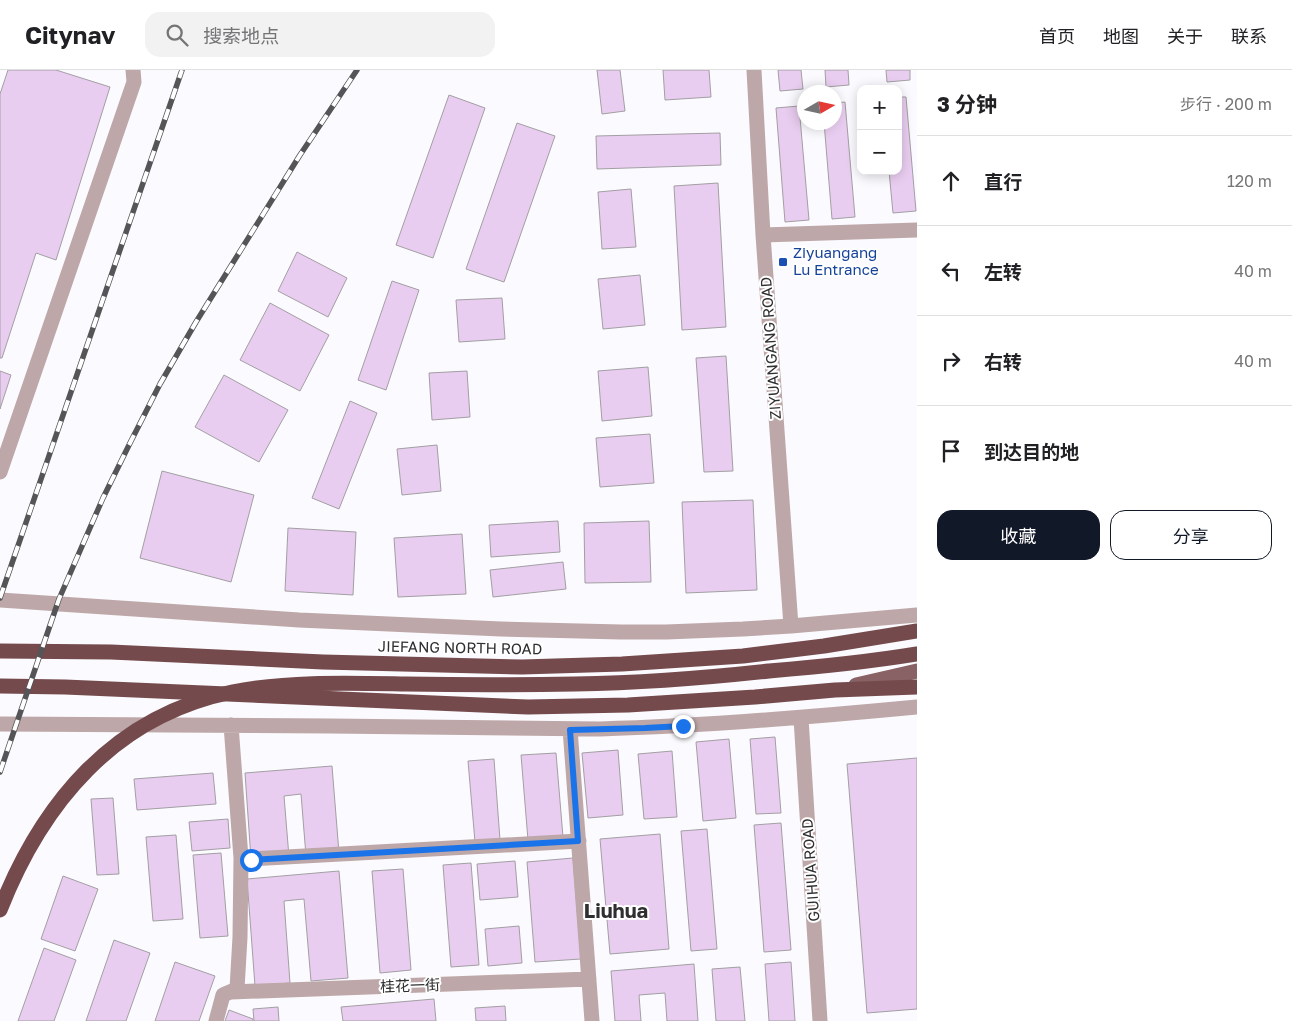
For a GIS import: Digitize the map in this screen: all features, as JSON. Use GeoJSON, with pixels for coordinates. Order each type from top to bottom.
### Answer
{"type":"FeatureCollection","features":[{"type":"Feature","properties":{"kind":"highway","name":"JIEFANG NORTH ROAD"},"geometry":{"type":"LineString","coordinates":[[0,651],[111,652],[324,662],[522,667],[613,664],[743,656],[824,646],[917,631]]}},
{"type":"Feature","properties":{"kind":"highway"},"geometry":{"type":"LineString","coordinates":[[0,910],[14,876],[39,831],[53,810],[87,769],[122,740],[158,718],[186,706],[231,692],[296,684],[526,684],[658,681],[805,668],[917,654]]}},
{"type":"Feature","properties":{"kind":"highway"},"geometry":{"type":"LineString","coordinates":[[1,686],[65,687],[528,707],[674,703],[836,690],[917,688]]}},
{"type":"Feature","properties":{"kind":"main road"},"geometry":{"type":"LineString","coordinates":[[836,690],[917,671]]}},
{"type":"Feature","properties":{"kind":"street"},"geometry":{"type":"LineString","coordinates":[[0,472],[134,82],[133,70]]}},
{"type":"Feature","properties":{"kind":"street","name":"ZIYUANGANG ROAD"},"geometry":{"type":"LineString","coordinates":[[754,70],[763,235],[791,626]]}},
{"type":"Feature","properties":{"kind":"street"},"geometry":{"type":"LineString","coordinates":[[763,235],[917,230]]}},
{"type":"Feature","properties":{"kind":"street"},"geometry":{"type":"LineString","coordinates":[[0,600],[299,620],[501,629],[666,632],[791,626],[917,615]]}},
{"type":"Feature","properties":{"kind":"street"},"geometry":{"type":"LineString","coordinates":[[0,724],[570,730],[645,728],[917,708]]}},
{"type":"Feature","properties":{"kind":"street","name":"GUIHUA ROAD"},"geometry":{"type":"LineString","coordinates":[[801,718],[820,1021]]}},
{"type":"Feature","properties":{"kind":"street"},"geometry":{"type":"LineString","coordinates":[[216,1021],[223,996],[237,989],[240,937],[241,868],[231,725]]}},
{"type":"Feature","properties":{"kind":"street"},"geometry":{"type":"LineString","coordinates":[[570,730],[592,1021]]}},
{"type":"Feature","properties":{"kind":"street"},"geometry":{"type":"LineString","coordinates":[[251,860],[578,841]]}},
{"type":"Feature","properties":{"kind":"street","name":"桂花一街"},"geometry":{"type":"LineString","coordinates":[[231,992],[589,979]]}},
{"type":"Feature","properties":{"kind":"building"},"geometry":{"type":"Polygon","coordinates":[[[8,70],[56,70],[110,87],[56,260],[36,253],[2,358],[0,358],[0,94],[8,70]]]}},
{"type":"Feature","properties":{"kind":"building"},"geometry":{"type":"Polygon","coordinates":[[[597,70],[620,70],[625,111],[602,114],[597,70]]]}},
{"type":"Feature","properties":{"kind":"building"},"geometry":{"type":"Polygon","coordinates":[[[663,70],[709,70],[711,97],[665,100],[663,70]]]}},
{"type":"Feature","properties":{"kind":"building"},"geometry":{"type":"Polygon","coordinates":[[[778,70],[801,70],[803,85],[797,85],[797,90],[780,91],[778,70]]]}},
{"type":"Feature","properties":{"kind":"building"},"geometry":{"type":"Polygon","coordinates":[[[825,70],[848,70],[849,85],[826,85],[825,70]]]}},
{"type":"Feature","properties":{"kind":"building"},"geometry":{"type":"Polygon","coordinates":[[[886,70],[910,70],[910,80],[887,82],[886,70]]]}},
{"type":"Feature","properties":{"kind":"building"},"geometry":{"type":"Polygon","coordinates":[[[449,95],[485,108],[433,258],[396,245],[449,95]]]}},
{"type":"Feature","properties":{"kind":"building"},"geometry":{"type":"Polygon","coordinates":[[[902,97],[906,97],[916,211],[893,213],[889,175],[902,175],[902,97]]]}},
{"type":"Feature","properties":{"kind":"building"},"geometry":{"type":"Polygon","coordinates":[[[842,102],[845,102],[855,217],[832,219],[825,130],[842,130],[842,102]]]}},
{"type":"Feature","properties":{"kind":"building"},"geometry":{"type":"Polygon","coordinates":[[[797,106],[797,130],[801,130],[809,220],[785,222],[776,108],[797,106]]]}},
{"type":"Feature","properties":{"kind":"building"},"geometry":{"type":"Polygon","coordinates":[[[517,123],[555,136],[504,282],[466,269],[517,123]]]}},
{"type":"Feature","properties":{"kind":"building"},"geometry":{"type":"Polygon","coordinates":[[[720,133],[721,165],[597,169],[596,136],[720,133]]]}},
{"type":"Feature","properties":{"kind":"building"},"geometry":{"type":"Polygon","coordinates":[[[718,183],[726,327],[682,330],[674,186],[718,183]]]}},
{"type":"Feature","properties":{"kind":"building"},"geometry":{"type":"Polygon","coordinates":[[[631,189],[636,247],[602,249],[598,192],[631,189]]]}},
{"type":"Feature","properties":{"kind":"building"},"geometry":{"type":"Polygon","coordinates":[[[297,252],[347,278],[328,317],[278,291],[297,252]]]}},
{"type":"Feature","properties":{"kind":"building"},"geometry":{"type":"Polygon","coordinates":[[[640,275],[645,325],[603,329],[598,279],[640,275]]]}},
{"type":"Feature","properties":{"kind":"building"},"geometry":{"type":"Polygon","coordinates":[[[392,281],[419,290],[386,390],[358,380],[392,281]]]}},
{"type":"Feature","properties":{"kind":"building"},"geometry":{"type":"Polygon","coordinates":[[[502,298],[505,339],[459,342],[456,300],[502,298]]]}},
{"type":"Feature","properties":{"kind":"building"},"geometry":{"type":"Polygon","coordinates":[[[270,303],[329,335],[300,391],[240,360],[270,303]]]}},
{"type":"Feature","properties":{"kind":"building"},"geometry":{"type":"Polygon","coordinates":[[[726,356],[733,471],[704,472],[696,358],[726,356]]]}},
{"type":"Feature","properties":{"kind":"building"},"geometry":{"type":"Polygon","coordinates":[[[648,367],[652,416],[602,421],[598,371],[648,367]]]}},
{"type":"Feature","properties":{"kind":"building"},"geometry":{"type":"Polygon","coordinates":[[[0,371],[11,375],[0,409],[0,371]]]}},
{"type":"Feature","properties":{"kind":"building"},"geometry":{"type":"Polygon","coordinates":[[[467,371],[470,417],[432,420],[429,373],[467,371]]]}},
{"type":"Feature","properties":{"kind":"building"},"geometry":{"type":"Polygon","coordinates":[[[224,375],[288,410],[259,462],[195,427],[224,375]]]}},
{"type":"Feature","properties":{"kind":"building"},"geometry":{"type":"Polygon","coordinates":[[[350,401],[377,413],[339,509],[312,498],[350,401]]]}},
{"type":"Feature","properties":{"kind":"building"},"geometry":{"type":"Polygon","coordinates":[[[650,434],[654,483],[600,487],[596,438],[650,434]]]}},
{"type":"Feature","properties":{"kind":"building"},"geometry":{"type":"Polygon","coordinates":[[[437,445],[441,491],[402,495],[397,449],[437,445]]]}},
{"type":"Feature","properties":{"kind":"building"},"geometry":{"type":"Polygon","coordinates":[[[162,471],[254,495],[231,582],[140,558],[162,471]]]}},
{"type":"Feature","properties":{"kind":"building"},"geometry":{"type":"Polygon","coordinates":[[[753,500],[757,590],[686,593],[682,502],[753,500]]]}},
{"type":"Feature","properties":{"kind":"building"},"geometry":{"type":"Polygon","coordinates":[[[558,521],[560,552],[491,557],[489,525],[558,521]]]}},
{"type":"Feature","properties":{"kind":"building"},"geometry":{"type":"Polygon","coordinates":[[[649,521],[651,582],[585,583],[584,523],[649,521]]]}},
{"type":"Feature","properties":{"kind":"building"},"geometry":{"type":"Polygon","coordinates":[[[288,528],[356,532],[353,595],[285,591],[288,528]]]}},
{"type":"Feature","properties":{"kind":"building"},"geometry":{"type":"Polygon","coordinates":[[[462,534],[466,594],[398,597],[394,538],[462,534]]]}},
{"type":"Feature","properties":{"kind":"building"},"geometry":{"type":"Polygon","coordinates":[[[563,562],[566,589],[493,597],[490,570],[563,562]]]}},
{"type":"Feature","properties":{"kind":"building"},"geometry":{"type":"Polygon","coordinates":[[[775,737],[781,813],[756,814],[750,739],[775,737]]]}},
{"type":"Feature","properties":{"kind":"building"},"geometry":{"type":"Polygon","coordinates":[[[729,739],[736,818],[703,821],[696,742],[729,739]]]}},
{"type":"Feature","properties":{"kind":"building"},"geometry":{"type":"Polygon","coordinates":[[[618,750],[623,815],[588,818],[582,753],[618,750]]]}},
{"type":"Feature","properties":{"kind":"building"},"geometry":{"type":"Polygon","coordinates":[[[672,751],[677,817],[644,819],[638,754],[672,751]]]}},
{"type":"Feature","properties":{"kind":"building"},"geometry":{"type":"Polygon","coordinates":[[[556,753],[563,837],[528,840],[521,755],[556,753]]]}},
{"type":"Feature","properties":{"kind":"building"},"geometry":{"type":"Polygon","coordinates":[[[917,758],[917,1009],[867,1013],[847,764],[917,758]]]}},
{"type":"Feature","properties":{"kind":"building"},"geometry":{"type":"Polygon","coordinates":[[[494,759],[500,840],[475,842],[468,761],[494,759]]]}},
{"type":"Feature","properties":{"kind":"building"},"geometry":{"type":"Polygon","coordinates":[[[332,766],[339,853],[306,856],[301,794],[284,796],[289,857],[251,859],[245,773],[332,766]]]}},
{"type":"Feature","properties":{"kind":"building"},"geometry":{"type":"Polygon","coordinates":[[[213,773],[216,804],[137,810],[134,779],[213,773]]]}},
{"type":"Feature","properties":{"kind":"building"},"geometry":{"type":"Polygon","coordinates":[[[113,798],[119,874],[97,875],[91,799],[113,798]]]}},
{"type":"Feature","properties":{"kind":"building"},"geometry":{"type":"Polygon","coordinates":[[[228,819],[230,848],[192,851],[189,822],[228,819]]]}},
{"type":"Feature","properties":{"kind":"building"},"geometry":{"type":"Polygon","coordinates":[[[781,823],[791,950],[764,952],[754,825],[781,823]]]}},
{"type":"Feature","properties":{"kind":"building"},"geometry":{"type":"Polygon","coordinates":[[[707,829],[717,949],[691,951],[681,831],[707,829]]]}},
{"type":"Feature","properties":{"kind":"building"},"geometry":{"type":"Polygon","coordinates":[[[660,834],[669,949],[610,954],[600,839],[660,834]]]}},
{"type":"Feature","properties":{"kind":"building"},"geometry":{"type":"Polygon","coordinates":[[[176,835],[183,919],[153,921],[146,837],[176,835]]]}},
{"type":"Feature","properties":{"kind":"building"},"geometry":{"type":"Polygon","coordinates":[[[221,853],[228,936],[200,938],[193,855],[221,853]]]}},
{"type":"Feature","properties":{"kind":"building"},"geometry":{"type":"Polygon","coordinates":[[[573,858],[581,959],[535,962],[527,862],[573,858]]]}},
{"type":"Feature","properties":{"kind":"building"},"geometry":{"type":"Polygon","coordinates":[[[515,861],[518,897],[480,900],[477,864],[515,861]]]}},
{"type":"Feature","properties":{"kind":"building"},"geometry":{"type":"Polygon","coordinates":[[[471,863],[479,965],[451,967],[443,865],[471,863]]]}},
{"type":"Feature","properties":{"kind":"building"},"geometry":{"type":"Polygon","coordinates":[[[403,869],[411,970],[380,973],[372,871],[403,869]]]}},
{"type":"Feature","properties":{"kind":"building"},"geometry":{"type":"Polygon","coordinates":[[[339,871],[348,978],[311,981],[304,899],[284,901],[290,983],[255,986],[247,879],[339,871]]]}},
{"type":"Feature","properties":{"kind":"building"},"geometry":{"type":"Polygon","coordinates":[[[63,876],[98,889],[75,951],[41,939],[63,876]]]}},
{"type":"Feature","properties":{"kind":"building"},"geometry":{"type":"Polygon","coordinates":[[[519,926],[522,963],[488,966],[485,929],[519,926]]]}},
{"type":"Feature","properties":{"kind":"building"},"geometry":{"type":"Polygon","coordinates":[[[114,940],[150,953],[126,1021],[86,1021],[114,940]]]}},
{"type":"Feature","properties":{"kind":"building"},"geometry":{"type":"Polygon","coordinates":[[[44,948],[76,960],[54,1021],[18,1021],[44,948]]]}},
{"type":"Feature","properties":{"kind":"building"},"geometry":{"type":"Polygon","coordinates":[[[175,962],[215,976],[199,1021],[155,1021],[175,962]]]}},
{"type":"Feature","properties":{"kind":"building"},"geometry":{"type":"Polygon","coordinates":[[[791,962],[795,1021],[769,1021],[765,964],[791,962]]]}},
{"type":"Feature","properties":{"kind":"building"},"geometry":{"type":"Polygon","coordinates":[[[694,964],[698,1021],[667,1021],[665,993],[639,995],[641,1021],[615,1021],[611,971],[694,964]]]}},
{"type":"Feature","properties":{"kind":"building"},"geometry":{"type":"Polygon","coordinates":[[[740,967],[745,1021],[716,1021],[712,969],[740,967]]]}},
{"type":"Feature","properties":{"kind":"building"},"geometry":{"type":"Polygon","coordinates":[[[434,999],[436,1021],[343,1021],[341,1007],[434,999]]]}},
{"type":"Feature","properties":{"kind":"building"},"geometry":{"type":"Polygon","coordinates":[[[505,1006],[506,1021],[476,1021],[475,1008],[505,1006]]]}},
{"type":"Feature","properties":{"kind":"building"},"geometry":{"type":"Polygon","coordinates":[[[278,1007],[279,1021],[254,1021],[253,1009],[278,1007]]]}},
{"type":"Feature","properties":{"kind":"building"},"geometry":{"type":"Polygon","coordinates":[[[229,1010],[253,1019],[253,1021],[225,1021],[229,1010]]]}},
{"type":"Feature","properties":{"kind":"railway"},"geometry":{"type":"LineString","coordinates":[[0,598],[182,70]]}},
{"type":"Feature","properties":{"kind":"railway"},"geometry":{"type":"LineString","coordinates":[[0,772],[59,599],[103,498],[160,384],[196,322],[300,155],[357,70]]}},
{"type":"Feature","properties":{"kind":"place","name":"Ziyuangang Lu Entrance"},"geometry":{"type":"Point","coordinates":[783,262]}},
{"type":"Feature","properties":{"kind":"district","name":"Liuhua"},"geometry":{"type":"Point","coordinates":[616,911]}},
{"type":"Feature","properties":{"kind":"route"},"geometry":{"type":"LineString","coordinates":[[251,860],[578,841],[570,730],[683,726]]}}]}
